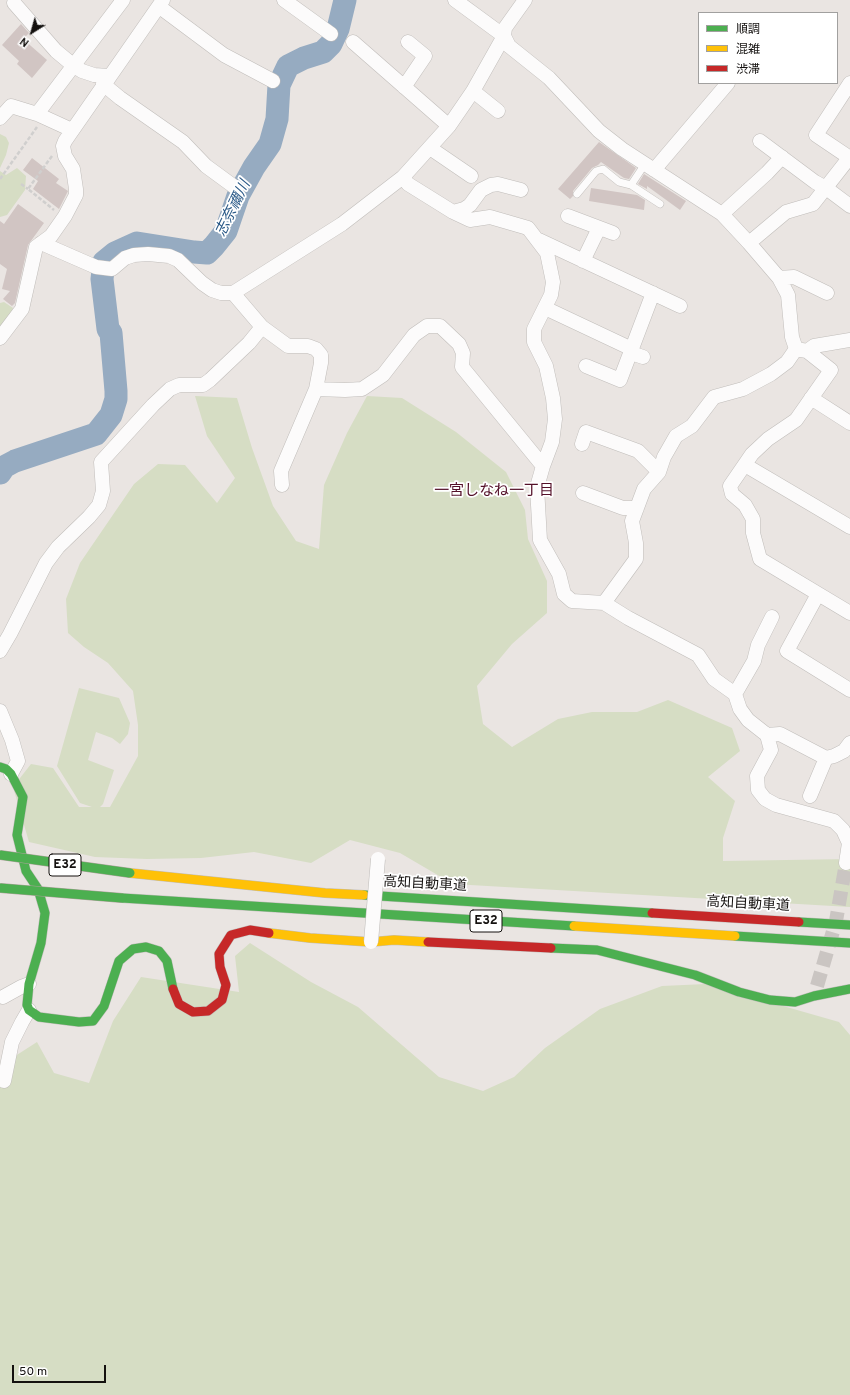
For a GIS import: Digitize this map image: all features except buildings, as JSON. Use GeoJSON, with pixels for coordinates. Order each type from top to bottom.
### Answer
{"type":"FeatureCollection","features":[{"type":"Feature","properties":{"kind":"main road"},"geometry":{"type":"LineString","coordinates":[[6,770],[23,797],[17,835],[26,871],[38,889],[45,913],[41,943],[29,984],[27,1005],[30,1010],[40,1017],[79,1022],[93,1021],[104,1006],[119,961],[133,950],[146,947],[159,951],[167,961],[172,986],[180,1004],[193,1012],[208,1011],[222,1000],[226,985],[220,968],[219,954],[231,935],[250,930],[310,938],[371,942],[394,940],[597,950],[695,975],[739,992],[770,1000],[795,1002],[815,991],[850,989]]}},
{"type":"Feature","properties":{"kind":"main road","name":"高知自動車道"},"geometry":{"type":"LineString","coordinates":[[0,855],[130,873],[325,893],[850,925]]}},
{"type":"Feature","properties":{"kind":"main road","name":"E32"},"geometry":{"type":"LineString","coordinates":[[0,888],[122,898],[850,943]]}},
{"type":"Feature","properties":{"kind":"street"},"geometry":{"type":"LineString","coordinates":[[37,114],[123,0]]}},
{"type":"Feature","properties":{"kind":"street"},"geometry":{"type":"LineString","coordinates":[[284,0],[332,34]]}},
{"type":"Feature","properties":{"kind":"street"},"geometry":{"type":"LineString","coordinates":[[455,0],[504,36],[510,46],[549,78],[599,131],[650,167],[722,214],[779,278],[788,295],[792,337],[802,350],[831,370],[796,420],[768,439],[752,454],[730,486],[732,494],[745,505],[753,519],[753,533],[760,559],[850,613]]}},
{"type":"Feature","properties":{"kind":"street"},"geometry":{"type":"LineString","coordinates":[[41,243],[96,268],[112,269],[125,258],[134,255],[148,254],[169,256],[178,260],[202,283],[212,290],[221,293],[233,293],[342,224],[403,177],[449,126],[473,91],[504,36],[505,28],[525,0]]}},
{"type":"Feature","properties":{"kind":"street"},"geometry":{"type":"LineString","coordinates":[[0,338],[22,309],[36,247],[51,236],[64,218],[76,195],[73,169],[65,156],[63,146],[65,141],[161,2]]}},
{"type":"Feature","properties":{"kind":"street"},"geometry":{"type":"LineString","coordinates":[[161,2],[161,8],[224,55],[273,81]]}},
{"type":"Feature","properties":{"kind":"street"},"geometry":{"type":"LineString","coordinates":[[14,3],[56,51],[82,71],[106,80],[120,98],[183,142],[206,166],[236,188]]}},
{"type":"Feature","properties":{"kind":"street"},"geometry":{"type":"LineString","coordinates":[[353,42],[449,126]]}},
{"type":"Feature","properties":{"kind":"street"},"geometry":{"type":"LineString","coordinates":[[404,87],[425,56],[408,42]]}},
{"type":"Feature","properties":{"kind":"street"},"geometry":{"type":"LineString","coordinates":[[749,243],[786,212],[813,204],[850,158],[816,135],[850,83]]}},
{"type":"Feature","properties":{"kind":"street"},"geometry":{"type":"LineString","coordinates":[[650,167],[727,84]]}},
{"type":"Feature","properties":{"kind":"street"},"geometry":{"type":"LineString","coordinates":[[473,91],[498,111]]}},
{"type":"Feature","properties":{"kind":"street"},"geometry":{"type":"LineString","coordinates":[[0,118],[11,106],[37,114],[72,130]]}},
{"type":"Feature","properties":{"kind":"street"},"geometry":{"type":"LineString","coordinates":[[760,141],[850,206]]}},
{"type":"Feature","properties":{"kind":"street"},"geometry":{"type":"LineString","coordinates":[[430,148],[471,176]]}},
{"type":"Feature","properties":{"kind":"street"},"geometry":{"type":"LineString","coordinates":[[722,214],[767,173],[782,157]]}},
{"type":"Feature","properties":{"kind":"street"},"geometry":{"type":"LineString","coordinates":[[403,177],[408,184],[453,212],[470,220],[490,217],[528,228],[538,239],[547,253],[553,282],[552,294],[534,329],[534,342],[546,366],[553,398],[555,419],[552,442],[537,487],[540,540],[559,574],[564,594],[572,601],[604,603],[628,618],[698,655],[714,679],[735,694],[740,709],[748,720],[767,735],[771,750],[757,776],[758,790],[765,799],[776,805],[834,821],[843,830],[848,843],[846,863]]}},
{"type":"Feature","properties":{"kind":"street"},"geometry":{"type":"LineString","coordinates":[[453,212],[464,210],[470,205],[481,190],[490,185],[498,184],[521,190]]}},
{"type":"Feature","properties":{"kind":"street"},"geometry":{"type":"LineString","coordinates":[[568,216],[613,234]]}},
{"type":"Feature","properties":{"kind":"street"},"geometry":{"type":"LineString","coordinates":[[583,261],[599,228]]}},
{"type":"Feature","properties":{"kind":"street"},"geometry":{"type":"LineString","coordinates":[[538,239],[680,306]]}},
{"type":"Feature","properties":{"kind":"street"},"geometry":{"type":"LineString","coordinates":[[779,278],[794,278],[827,293]]}},
{"type":"Feature","properties":{"kind":"street"},"geometry":{"type":"LineString","coordinates":[[233,293],[262,327],[288,346],[308,346],[316,349],[321,355],[316,389],[281,472],[282,485]]}},
{"type":"Feature","properties":{"kind":"street"},"geometry":{"type":"LineString","coordinates":[[586,366],[620,380],[635,353],[653,294]]}},
{"type":"Feature","properties":{"kind":"street"},"geometry":{"type":"LineString","coordinates":[[545,308],[635,353]]}},
{"type":"Feature","properties":{"kind":"street"},"geometry":{"type":"LineString","coordinates":[[316,389],[362,389],[383,375],[414,335],[427,326],[440,326],[459,344],[463,353],[462,367],[543,466]]}},
{"type":"Feature","properties":{"kind":"street"},"geometry":{"type":"LineString","coordinates":[[0,651],[46,563],[58,548],[99,505],[103,491],[101,462],[153,405],[170,389],[179,385],[203,385],[249,343],[262,327]]}},
{"type":"Feature","properties":{"kind":"street"},"geometry":{"type":"LineString","coordinates":[[604,603],[636,559],[636,543],[632,521],[644,489],[659,472],[664,457],[676,436],[692,426],[714,397],[743,389],[771,374],[802,350],[814,346],[850,340]]}},
{"type":"Feature","properties":{"kind":"street"},"geometry":{"type":"LineString","coordinates":[[812,398],[850,423]]}},
{"type":"Feature","properties":{"kind":"street"},"geometry":{"type":"LineString","coordinates":[[582,444],[586,432],[638,451],[659,472]]}},
{"type":"Feature","properties":{"kind":"street"},"geometry":{"type":"LineString","coordinates":[[745,465],[850,527]]}},
{"type":"Feature","properties":{"kind":"street"},"geometry":{"type":"LineString","coordinates":[[583,493],[623,508],[637,508]]}},
{"type":"Feature","properties":{"kind":"street"},"geometry":{"type":"LineString","coordinates":[[818,594],[787,651],[850,690]]}},
{"type":"Feature","properties":{"kind":"street"},"geometry":{"type":"LineString","coordinates":[[735,694],[754,661],[758,644],[772,617]]}},
{"type":"Feature","properties":{"kind":"street"},"geometry":{"type":"LineString","coordinates":[[0,711],[12,740],[18,761],[6,770]]}},
{"type":"Feature","properties":{"kind":"street"},"geometry":{"type":"LineString","coordinates":[[767,735],[780,734],[826,758],[844,751],[850,743]]}},
{"type":"Feature","properties":{"kind":"street"},"geometry":{"type":"LineString","coordinates":[[810,796],[826,758]]}},
{"type":"Feature","properties":{"kind":"street"},"geometry":{"type":"LineString","coordinates":[[371,942],[378,859]]}},
{"type":"Feature","properties":{"kind":"street"},"geometry":{"type":"LineString","coordinates":[[3,997],[29,984]]}},
{"type":"Feature","properties":{"kind":"street"},"geometry":{"type":"LineString","coordinates":[[4,1081],[12,1042],[30,1010]]}},
{"type":"Feature","properties":{"kind":"lane"},"geometry":{"type":"LineString","coordinates":[[631,185],[650,167]]}},
{"type":"Feature","properties":{"kind":"lane"},"geometry":{"type":"LineString","coordinates":[[577,194],[599,170],[603,169],[617,185],[631,185],[660,204]]}},
{"type":"Feature","properties":{"kind":"path"},"geometry":{"type":"LineString","coordinates":[[28,189],[56,152],[63,146]]}},
{"type":"Feature","properties":{"kind":"path"},"geometry":{"type":"LineString","coordinates":[[21,184],[64,218]]}},
{"type":"Feature","properties":{"kind":"green space"},"geometry":{"type":"Polygon","coordinates":[[[0,134],[6,137],[9,143],[6,155],[0,168],[0,134]]]}},
{"type":"Feature","properties":{"kind":"green space"},"geometry":{"type":"Polygon","coordinates":[[[17,168],[26,176],[25,190],[7,215],[0,217],[0,171],[6,175],[17,168]]]}},
{"type":"Feature","properties":{"kind":"green space"},"geometry":{"type":"Polygon","coordinates":[[[4,302],[13,308],[0,330],[0,303],[4,302]]]}},
{"type":"Feature","properties":{"kind":"green space"},"geometry":{"type":"Polygon","coordinates":[[[195,396],[237,398],[252,448],[273,506],[296,541],[319,549],[324,485],[347,433],[367,396],[402,398],[456,432],[506,472],[525,510],[528,539],[547,581],[547,613],[512,644],[477,686],[483,724],[512,747],[558,719],[592,712],[637,712],[668,700],[732,728],[740,751],[708,777],[735,801],[723,838],[723,861],[850,859],[850,907],[453,884],[400,853],[350,840],[311,863],[254,852],[201,858],[147,859],[95,857],[29,842],[13,787],[31,764],[53,768],[79,807],[92,807],[80,803],[57,766],[79,688],[119,698],[130,723],[128,734],[120,744],[112,738],[96,732],[88,760],[114,770],[103,804],[100,807],[110,807],[138,756],[138,725],[133,691],[108,663],[84,647],[68,633],[66,599],[80,563],[134,484],[158,464],[185,465],[217,503],[235,478],[207,436],[195,396]]]}},
{"type":"Feature","properties":{"kind":"green space"},"geometry":{"type":"Polygon","coordinates":[[[250,943],[311,982],[358,1007],[439,1077],[483,1091],[514,1077],[545,1048],[600,1009],[662,986],[706,984],[839,1022],[850,1035],[850,1395],[0,1395],[0,1074],[9,1060],[37,1042],[54,1073],[89,1083],[113,1021],[141,977],[239,992],[235,956],[250,943]]]}},
{"type":"Feature","properties":{"kind":"waterway","name":"志奈禰川"},"geometry":{"type":"LineString","coordinates":[[0,473],[4,467],[15,461],[96,434],[111,415],[116,399],[116,391],[111,333],[108,329],[102,279],[104,262],[115,253],[137,243],[207,253],[214,246],[226,231],[238,196],[254,167],[270,144],[277,119],[279,85],[288,66],[304,58],[323,52],[331,44],[338,29],[345,0]]}},
{"type":"Feature","properties":{"kind":"tunnel"},"geometry":{"type":"LineString","coordinates":[[817,986],[836,921],[846,863]]}},
{"type":"Feature","properties":{"kind":"traffic: fast"},"geometry":{"type":"LineString","coordinates":[[0,767],[6,769],[11,774],[23,797],[17,835],[26,871],[38,889],[45,913],[41,943],[29,984],[27,1005],[29,1010],[39,1017],[79,1022],[93,1021],[104,1006],[119,961],[133,949],[146,947],[159,951],[167,961],[173,989]]}},
{"type":"Feature","properties":{"kind":"traffic: fast"},"geometry":{"type":"LineString","coordinates":[[0,855],[130,873]]}},
{"type":"Feature","properties":{"kind":"traffic: fast"},"geometry":{"type":"LineString","coordinates":[[0,888],[122,898]]}},
{"type":"Feature","properties":{"kind":"traffic: fast"},"geometry":{"type":"LineString","coordinates":[[364,895],[652,913]]}},
{"type":"Feature","properties":{"kind":"traffic: fast"},"geometry":{"type":"LineString","coordinates":[[122,898],[574,926]]}},
{"type":"Feature","properties":{"kind":"traffic: fast"},"geometry":{"type":"LineString","coordinates":[[799,922],[850,925]]}},
{"type":"Feature","properties":{"kind":"traffic: fast"},"geometry":{"type":"LineString","coordinates":[[735,936],[850,943]]}},
{"type":"Feature","properties":{"kind":"traffic: fast"},"geometry":{"type":"LineString","coordinates":[[551,948],[597,950],[695,975],[739,992],[770,1000],[795,1002],[814,996],[850,989]]}},
{"type":"Feature","properties":{"kind":"traffic: slow"},"geometry":{"type":"LineString","coordinates":[[130,873],[325,893],[364,895]]}},
{"type":"Feature","properties":{"kind":"traffic: slow"},"geometry":{"type":"LineString","coordinates":[[574,926],[735,936]]}},
{"type":"Feature","properties":{"kind":"traffic: slow"},"geometry":{"type":"LineString","coordinates":[[269,933],[310,938],[371,942],[394,940],[428,942]]}},
{"type":"Feature","properties":{"kind":"traffic: jam"},"geometry":{"type":"LineString","coordinates":[[652,913],[799,922]]}},
{"type":"Feature","properties":{"kind":"traffic: jam"},"geometry":{"type":"LineString","coordinates":[[173,989],[179,1004],[193,1012],[208,1011],[222,1000],[226,985],[220,967],[219,954],[231,935],[250,930],[269,933]]}},
{"type":"Feature","properties":{"kind":"traffic: jam"},"geometry":{"type":"LineString","coordinates":[[428,942],[551,948]]}},
{"type":"Feature","properties":{"kind":"district","name":"一宮しなね一丁目"},"geometry":{"type":"Point","coordinates":[494,492]}}]}
